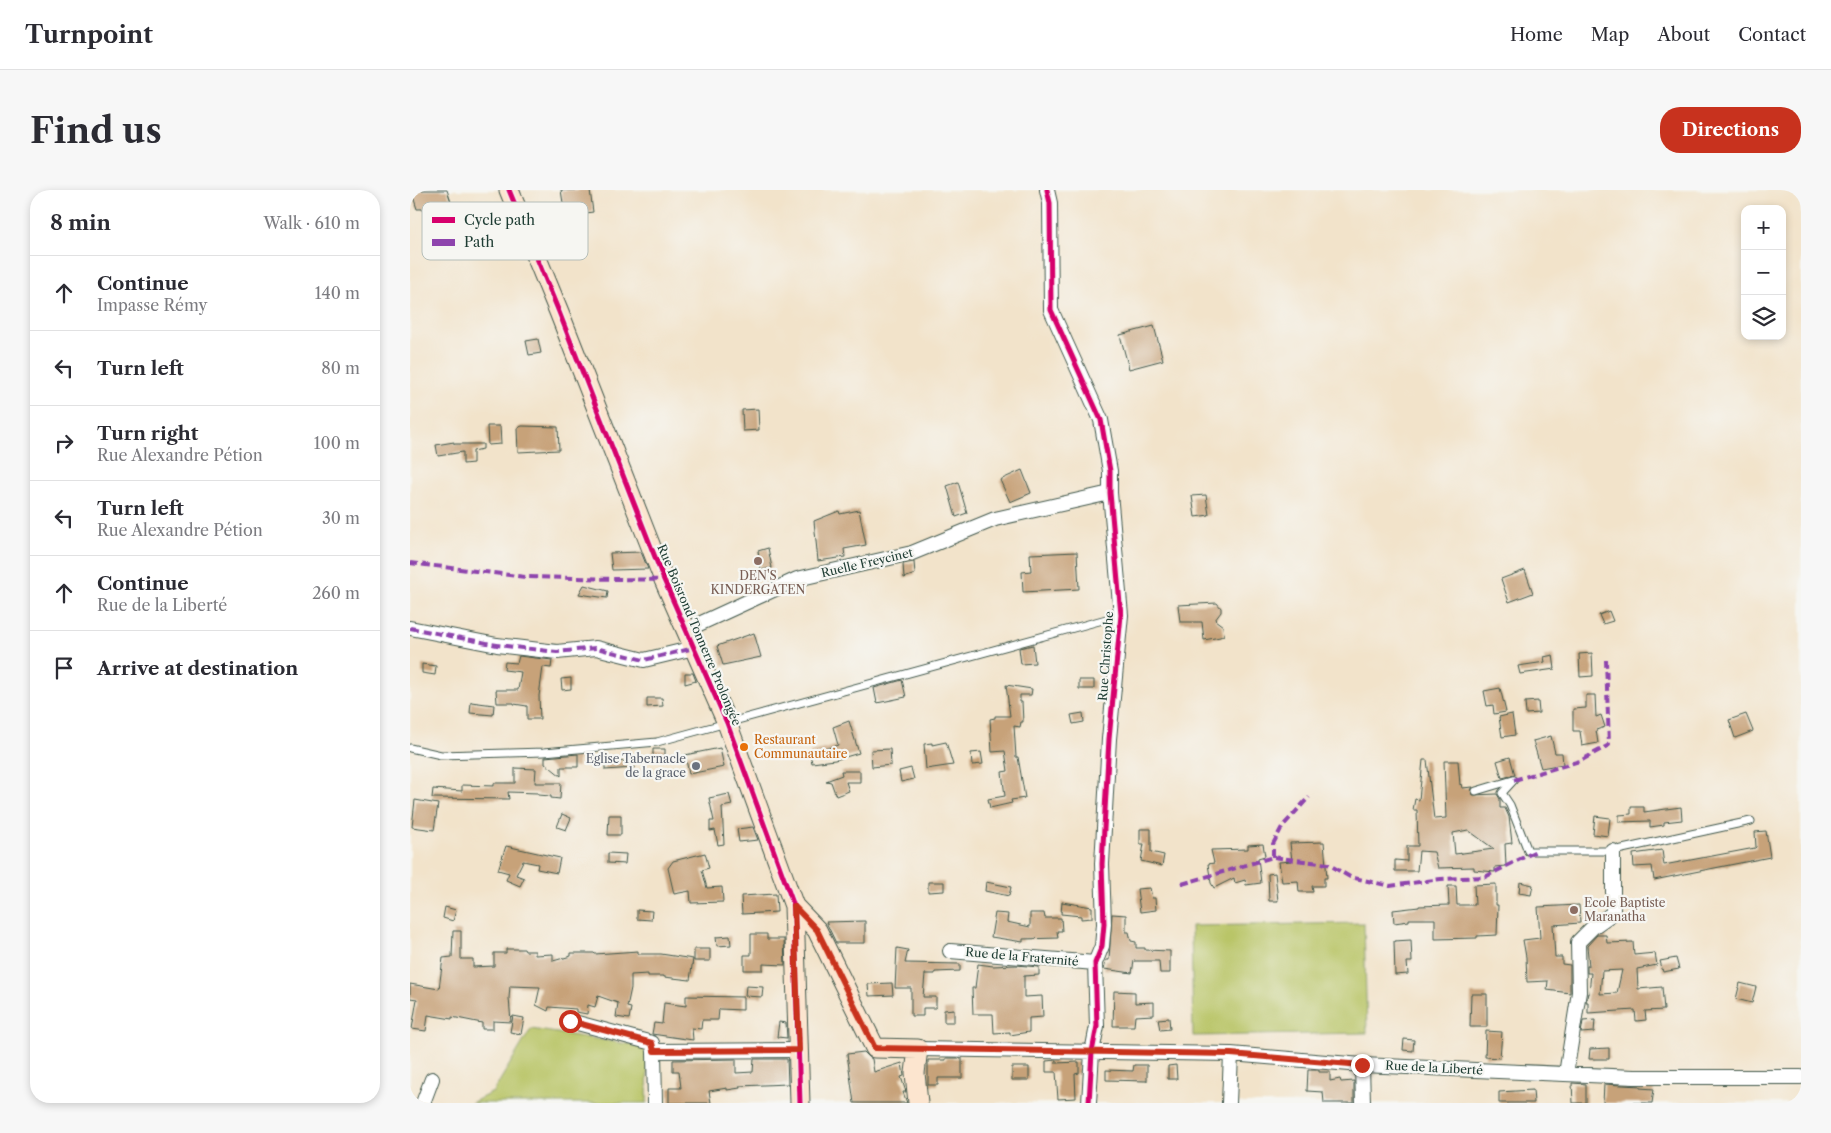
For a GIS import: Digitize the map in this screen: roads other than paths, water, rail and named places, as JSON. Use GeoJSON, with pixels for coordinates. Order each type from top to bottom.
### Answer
{"type":"FeatureCollection","features":[{"type":"Feature","properties":{"kind":"street","name":"Rue Boisrond Tonnerre Prolongée"},"geometry":{"type":"LineString","coordinates":[[509,190],[514,202]]}},
{"type":"Feature","properties":{"kind":"street","name":"Rue Christophe"},"geometry":{"type":"LineString","coordinates":[[1047,190],[1050,203],[1051,310],[1101,420],[1110,471],[1110,493],[1121,615],[1110,739],[1102,864],[1104,924],[1102,946],[1095,963],[1097,1026],[1092,1052],[1089,1103]]}},
{"type":"Feature","properties":{"kind":"street","name":"Rue Boisrond Tonnerre Prolongée"},"geometry":{"type":"LineString","coordinates":[[538,260],[664,580],[727,723],[794,906],[800,1103]]}},
{"type":"Feature","properties":{"kind":"street","name":"Ruelle Freycinet"},"geometry":{"type":"LineString","coordinates":[[686,630],[797,579],[912,553],[995,519],[1110,493]]}},
{"type":"Feature","properties":{"kind":"street"},"geometry":{"type":"LineString","coordinates":[[410,628],[505,646],[557,652],[596,648],[644,660],[694,648]]}},
{"type":"Feature","properties":{"kind":"street"},"geometry":{"type":"LineString","coordinates":[[1566,1074],[1579,992],[1578,942],[1593,927],[1613,913],[1613,851]]}},
{"type":"Feature","properties":{"kind":"street"},"geometry":{"type":"LineString","coordinates":[[794,906],[817,930],[875,1048],[918,1049],[915,1073],[918,1103]]}},
{"type":"Feature","properties":{"kind":"street","name":"Rue de la Fraternité"},"geometry":{"type":"LineString","coordinates":[[950,951],[1095,963]]}},
{"type":"Feature","properties":{"kind":"street"},"geometry":{"type":"LineString","coordinates":[[570,1021],[652,1043],[654,1051],[655,1103]]}},
{"type":"Feature","properties":{"kind":"street","name":"Rue de la Liberté"},"geometry":{"type":"LineString","coordinates":[[918,1049],[1231,1054],[1362,1065],[1634,1077],[1801,1077]]}},
{"type":"Feature","properties":{"kind":"street"},"geometry":{"type":"LineString","coordinates":[[654,1051],[799,1050]]}},
{"type":"Feature","properties":{"kind":"street"},"geometry":{"type":"LineString","coordinates":[[1229,1103],[1231,1054]]}},
{"type":"Feature","properties":{"kind":"street"},"geometry":{"type":"LineString","coordinates":[[1362,1065],[1363,1103]]}},
{"type":"Feature","properties":{"kind":"street"},"geometry":{"type":"LineString","coordinates":[[423,1103],[432,1079]]}},
{"type":"Feature","properties":{"kind":"lane"},"geometry":{"type":"LineString","coordinates":[[410,748],[440,755],[553,751],[657,742],[1121,615]]}},
{"type":"Feature","properties":{"kind":"lane"},"geometry":{"type":"LineString","coordinates":[[1476,791],[1514,780],[1502,793],[1510,805],[1528,852],[1613,851],[1751,821]]}},
{"type":"Feature","properties":{"kind":"place","name":"DEN'S KINDERGATEN"},"geometry":{"type":"Point","coordinates":[758,561]}},
{"type":"Feature","properties":{"kind":"place","name":"Restaurant Communautaire"},"geometry":{"type":"Point","coordinates":[744,747]}},
{"type":"Feature","properties":{"kind":"place","name":"Eglise Tabernacle de la grace"},"geometry":{"type":"Point","coordinates":[696,766]}},
{"type":"Feature","properties":{"kind":"place","name":"Ecole Baptiste Maranatha"},"geometry":{"type":"Point","coordinates":[1574,910]}}]}
